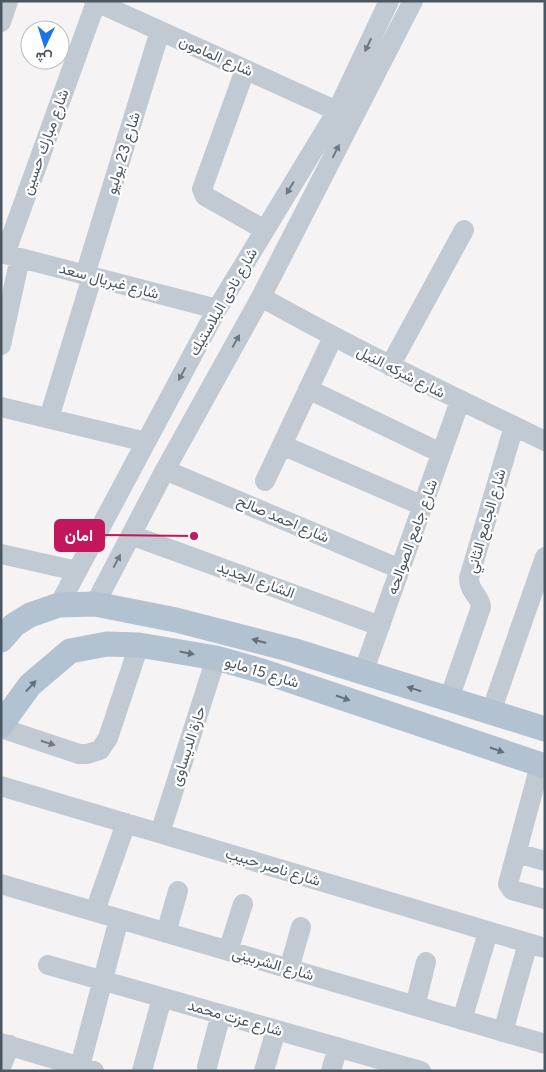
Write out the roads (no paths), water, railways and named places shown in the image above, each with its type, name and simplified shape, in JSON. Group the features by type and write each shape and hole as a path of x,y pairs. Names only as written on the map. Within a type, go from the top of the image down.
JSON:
{"main road":[{"name":"شارع 15 مايو","path":"5,629 30,615 59,605 95,604 176,620 292,650 545,729"},
{"name":"شارع 15 مايو","path":"1,726 30,685 70,651 107,644 139,645 216,658 262,670 542,766"}],"street":[{"path":"1,22 8,1"},
{"name":"شارع نادى البلاستيك","path":"59,605 217,309 337,111 389,1"},
{"name":"شارع نادى البلاستيك","path":"95,604 165,470 261,297 413,1"},
{"name":"شارع المامون","path":"95,2 337,111"},
{"name":"شارع مبارك حسين","path":"1,346 9,255 95,2"},
{"name":"شارع 23 يوليو","path":"49,418 160,31"},
{"path":"245,70 202,189 205,196 264,230"},
{"path":"390,366 464,230"},
{"name":"شارع غبريال سعد","path":"9,255 217,309"},
{"name":"شارع شركه النيل","path":"261,297 332,337 545,441"},
{"path":"265,481 332,337"},
{"path":"308,389 442,453"},
{"name":"شارع جامع الصوالحه","path":"363,673 460,401"},
{"path":"1,407 146,442"},
{"name":"شارع الجامع الثاني","path":"449,699 480,607 480,601 470,590 469,578 514,426"},
{"path":"282,445 423,506"},
{"name":"شارع احمد صالح","path":"165,470 400,569"},
{"name":"الشارع الجديد","path":"131,535 380,626"},
{"path":"1,554 77,571"},
{"path":"491,712 545,557"},
{"path":"1,726 79,754 94,753 100,750 108,738 139,645"},
{"name":"حارة الديساوى","path":"160,833 216,658"},
{"path":"542,766 508,884 512,890 545,899"},
{"name":"شارع ناصر حبيب","path":"1,786 536,945"},
{"path":"95,911 126,823"},
{"path":"517,853 545,861"},
{"name":"شارع الشربينى","path":"1,884 545,1044"},
{"path":"166,933 178,891"},
{"path":"228,951 243,904"},
{"path":"1,1067 6,1044 77,1068 119,919"},
{"path":"289,969 301,927"},
{"path":"462,1020 488,932"},
{"path":"503,1032 536,945"},
{"path":"415,1006 426,962"},
{"name":"شارع عزت محمد","path":"48,965 411,1069"},
{"path":"142,1071 162,998"},
{"path":"207,1067 221,1014"},
{"path":"264,1071 276,1030"},
{"path":"331,1071 338,1047"}],"place":[{"name":"امان","path":"194,536"}]}
